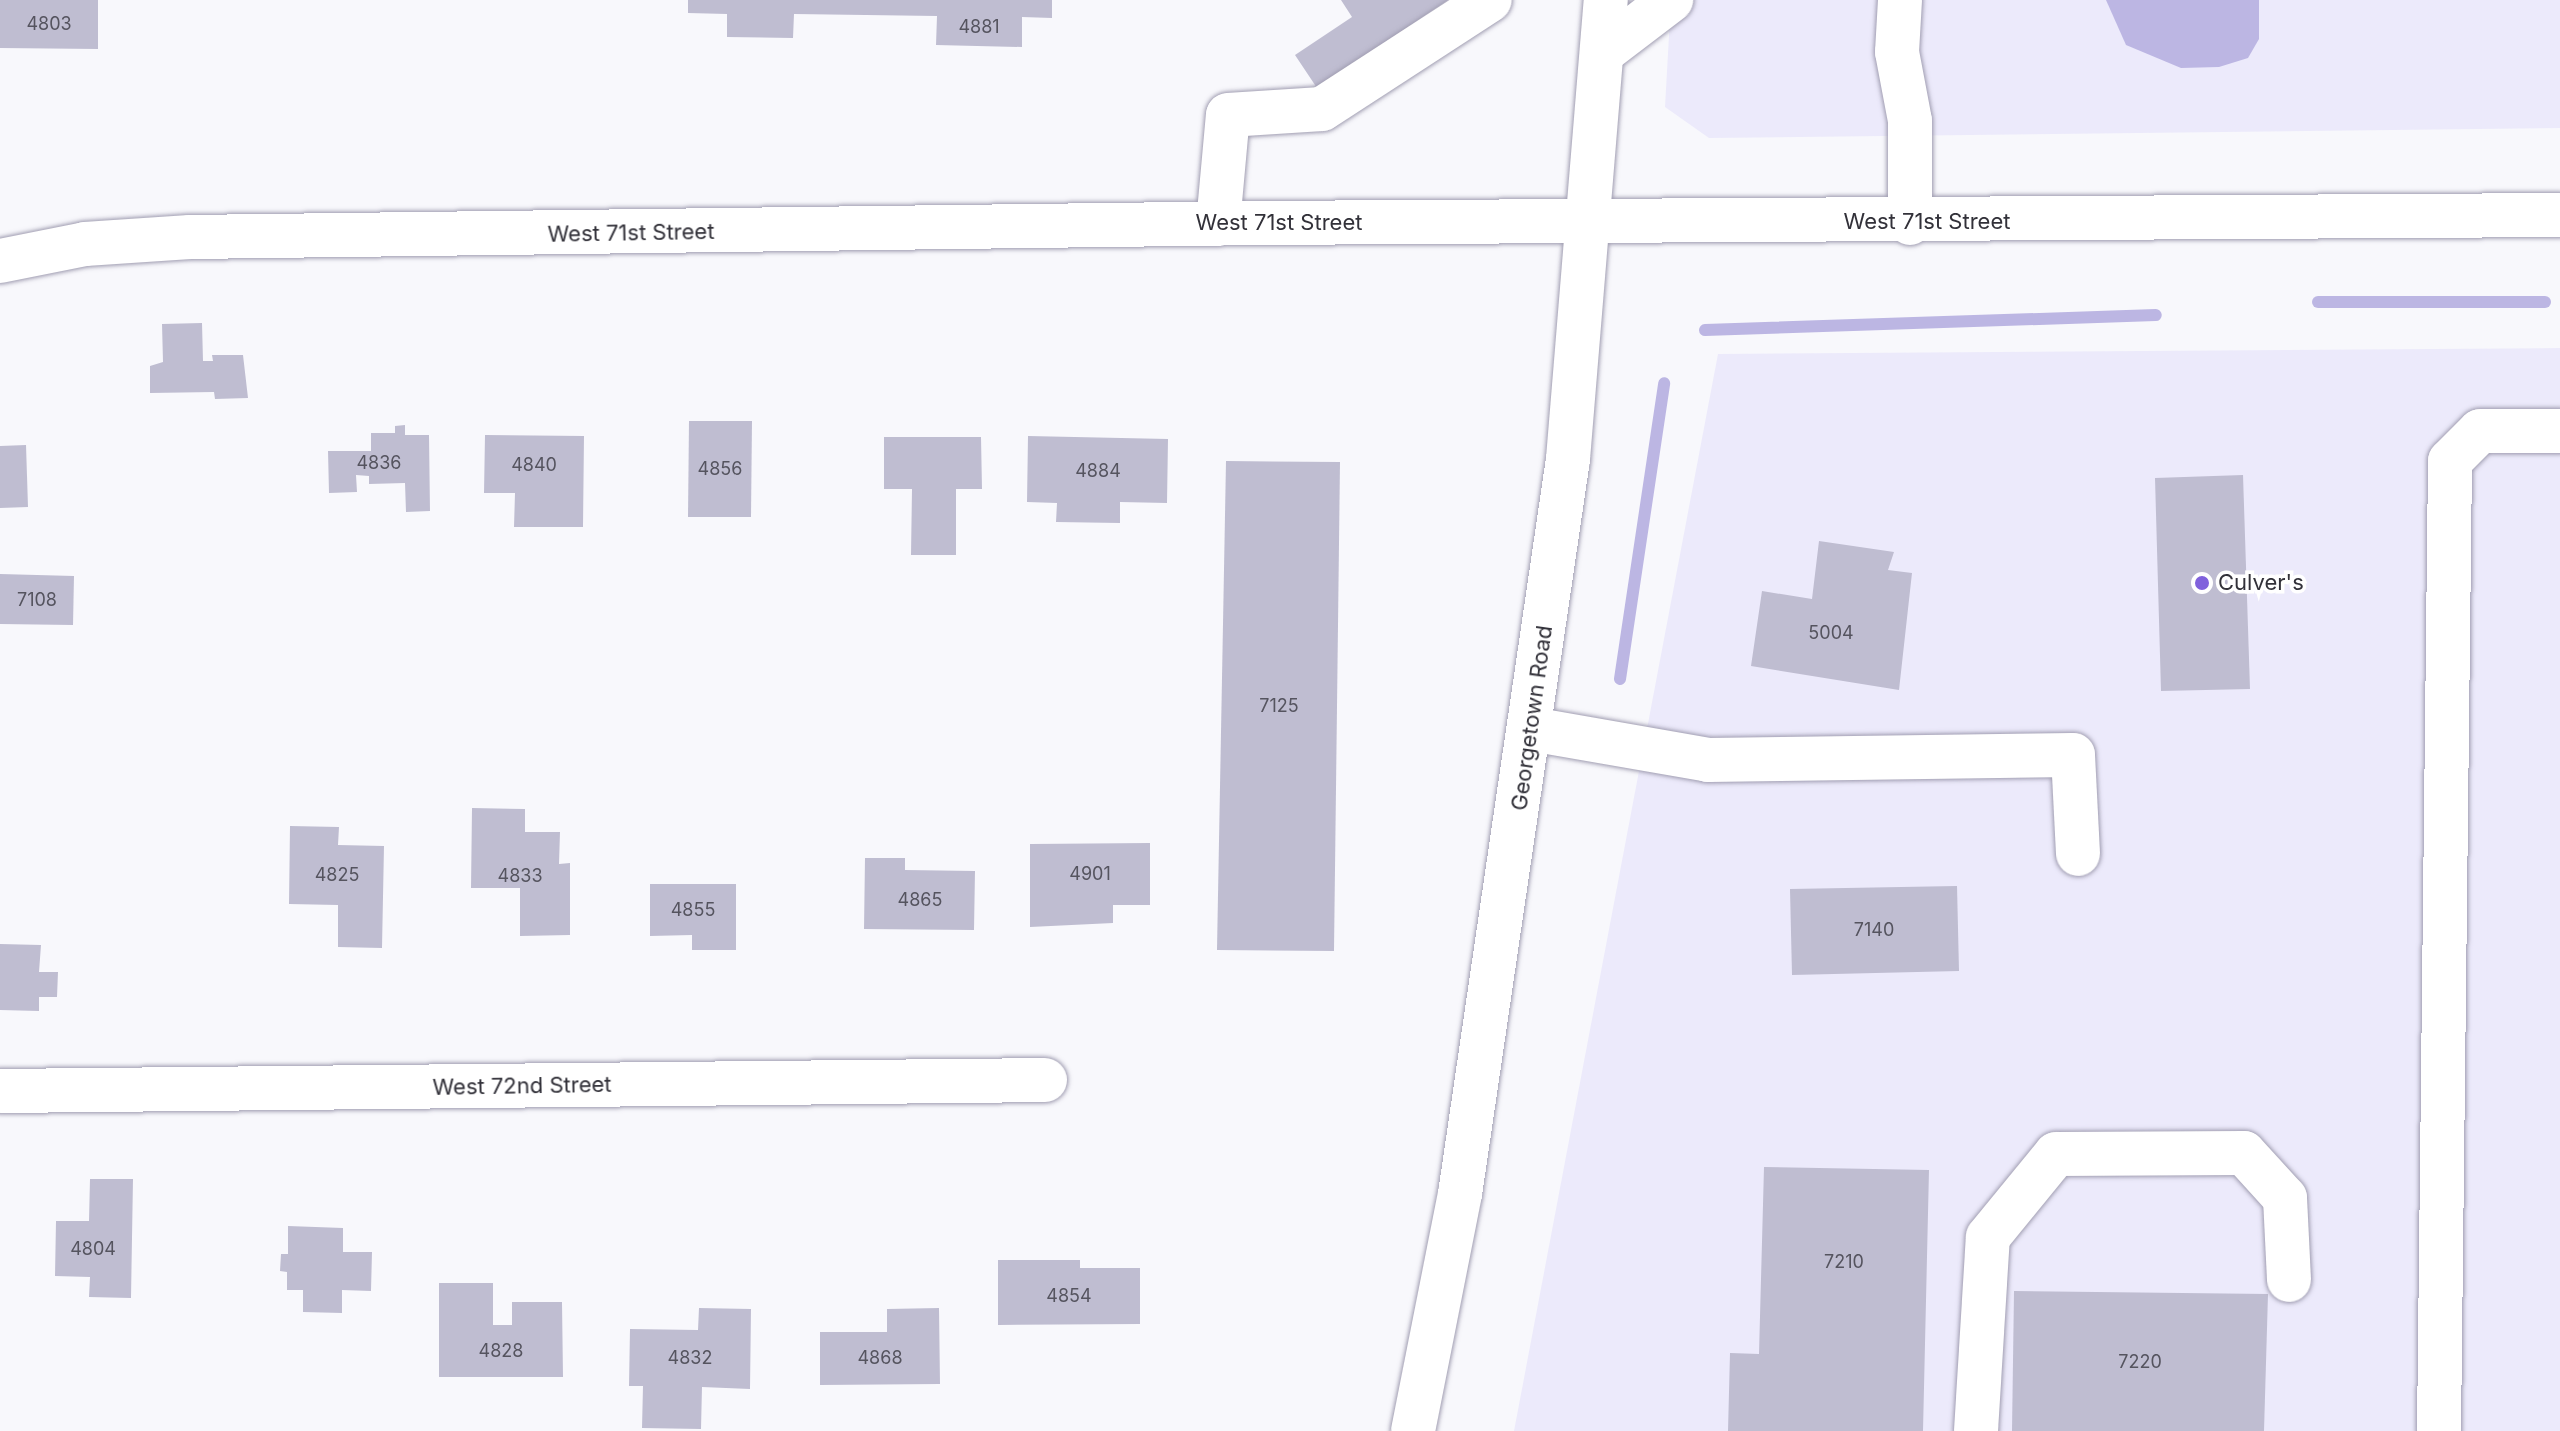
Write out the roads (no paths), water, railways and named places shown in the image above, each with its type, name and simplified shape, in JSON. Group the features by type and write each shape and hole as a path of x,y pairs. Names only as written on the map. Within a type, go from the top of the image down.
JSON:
{"main road":[{"path":"1218,224 1228,115 1322,109 1490,0"},
{"name":"Georgetown Road","path":"1413,1431 1460,1194 1531,729 1575,400 1606,0"},
{"path":"1603,52 1671,0"},
{"path":"1900,0 1897,52 1910,121 1910,223"},
{"name":"West 71st Street","path":"0,261 85,244 190,237 1218,224 2552,220"},
{"path":"2439,1431 2450,461 2480,431 2560,431"},
{"path":"1531,729 1708,760 2073,755 2078,854"},
{"name":"West 72nd Street","path":"0,1091 1045,1080"},
{"path":"1976,1431 1988,1237 2056,1154 2244,1153 2285,1198 2289,1280"}],"waterway":[{"path":"2318,302 2545,302"},
{"path":"1705,330 2156,315"},
{"path":"1620,679 1664,383"}],"place":[{"name":"Culver's","path":"2202,583"}]}
